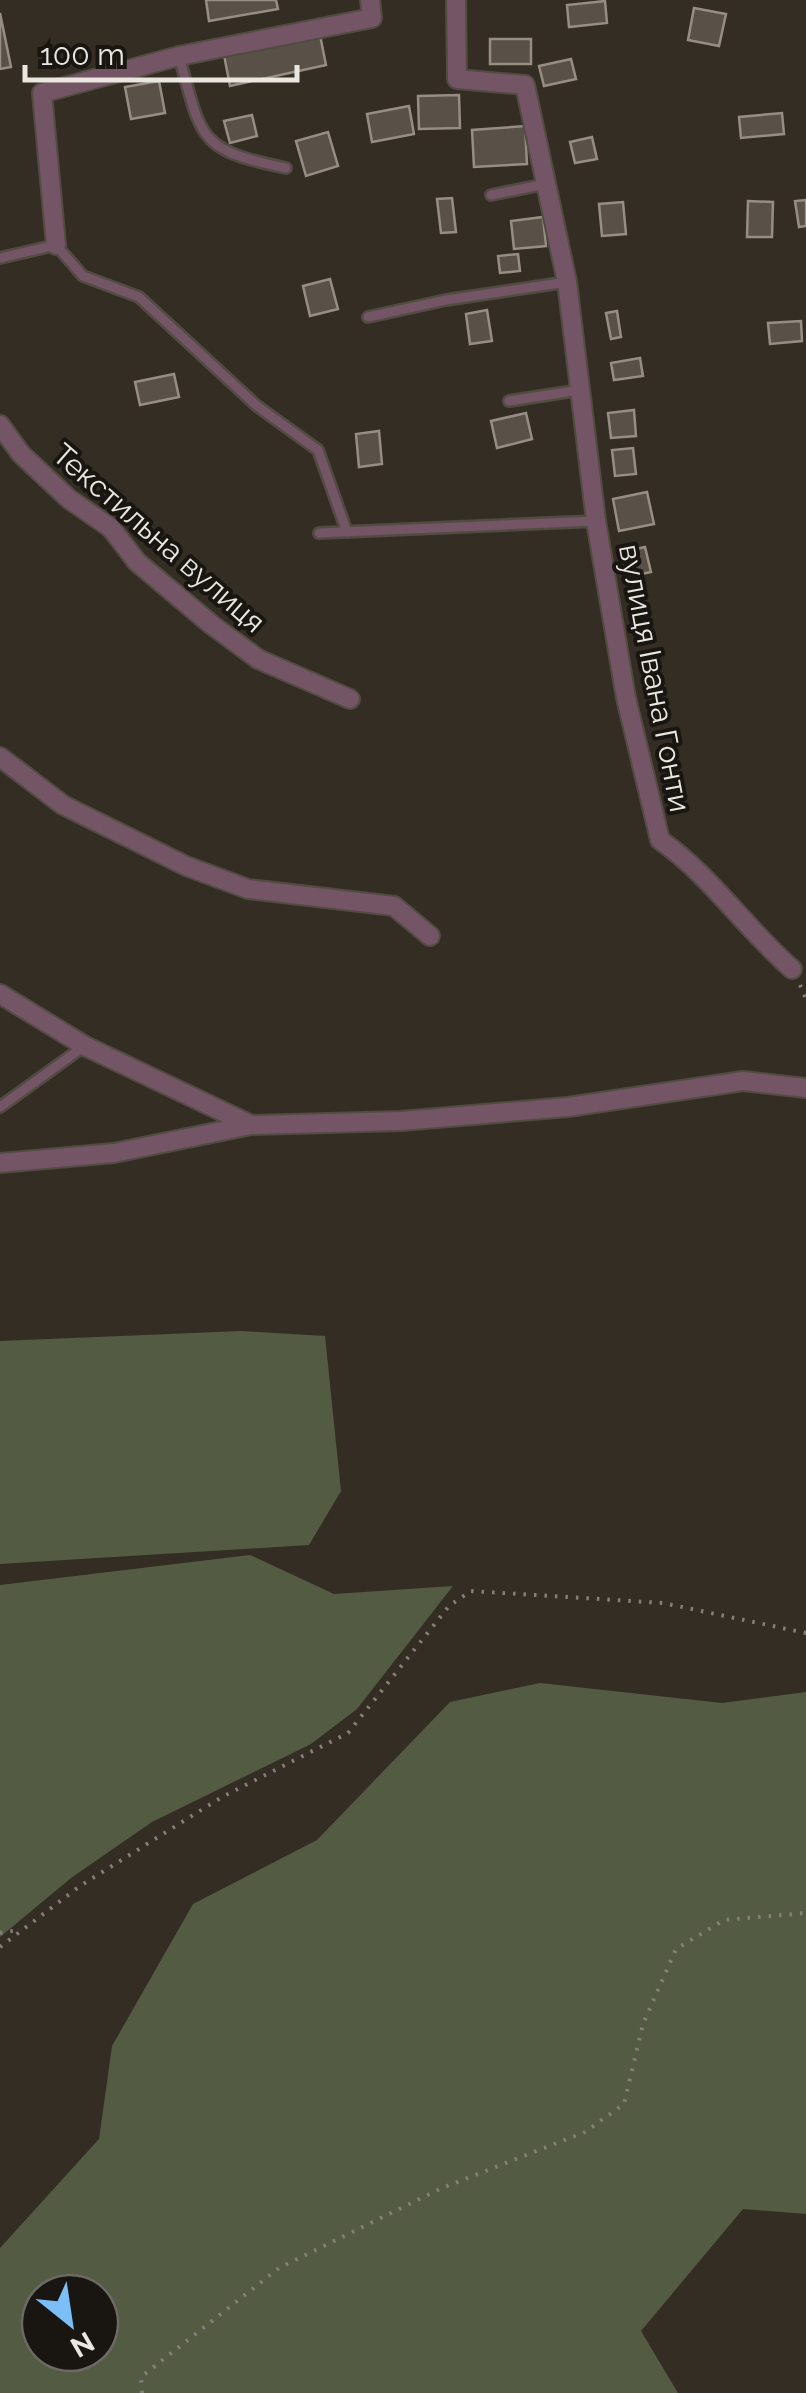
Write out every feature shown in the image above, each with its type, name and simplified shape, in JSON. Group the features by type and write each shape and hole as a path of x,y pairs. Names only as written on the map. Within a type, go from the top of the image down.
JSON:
{"street":[{"path":"56,245 42,93 179,56 372,18 370,0"},
{"name":"вулиця Івана Гонти","path":"456,0 457,79 525,85 549,183 567,282 596,521 626,698 660,840 688,860 759,940 792,968"},
{"name":"Текстильна вулиця","path":"0,425 20,454 70,499 111,528 137,562 212,626 258,659 350,699"},
{"path":"0,757 63,805 186,866 248,889 394,906 430,936"},
{"path":"0,994 85,1046 251,1124"},
{"path":"0,1163 114,1153 251,1124 401,1121 568,1107 743,1081 806,1088"}],"lane":[{"path":"179,56 205,134 229,156 286,168"},
{"path":"490,195 549,183"},
{"path":"0,258 56,245 83,276 139,297 257,406 318,450 348,532"},
{"path":"368,317 446,300 567,282"},
{"path":"509,400 580,390"},
{"name":"вулиця Івана Гонти","path":"318,533 596,521"},
{"path":"0,1106 85,1046"}],"path":[{"path":"0,1947 80,1886 222,1797 348,1734 448,1606 471,1591 663,1603 806,1633"},
{"path":"142,2393 142,2377 279,2268 442,2188 585,2132 624,2104 643,2024 676,1949 724,1920 806,1914"},
{"path":"0,1933 23,1929"}],"green space":[{"path":"241,1331 325,1336 341,1491 309,1545 0,1564 0,1341"},
{"path":"250,1555 334,1594 453,1586 357,1709 311,1744 152,1822 71,1878 0,1937 0,1585"},
{"path":"540,1683 722,1703 806,1692 806,2214 743,2209 641,2331 678,2393 0,2393 0,2248 99,2139 112,2046 193,1904 317,1840 450,1702"}],"building":[{"path":"206,0 276,0 278,9 209,21"},
{"path":"605,1 607,23 569,27 567,5"},
{"path":"694,8 726,14 719,46 688,40"},
{"path":"0,13 11,67 0,69"},
{"path":"320,35 326,65 230,86 224,55"},
{"path":"490,39 531,39 531,64 490,64"},
{"path":"571,59 576,79 544,86 539,66"},
{"path":"159,81 165,113 131,119 125,87"},
{"path":"459,95 460,128 419,129 418,96"},
{"path":"409,106 414,134 372,142 367,114"},
{"path":"782,113 784,134 741,138 739,117"},
{"path":"252,115 257,136 230,143 224,121"},
{"path":"525,126 527,164 474,167 472,130"},
{"path":"328,132 338,166 306,176 296,141"},
{"path":"592,137 597,159 575,163 570,142"},
{"path":"452,198 456,232 441,233 437,199"},
{"path":"806,200 806,226 799,227 795,201"},
{"path":"748,201 773,202 772,237 747,237"},
{"path":"623,202 626,234 602,236 599,204"},
{"path":"543,217 546,246 514,249 511,221"},
{"path":"518,254 520,271 500,273 498,256"},
{"path":"330,279 338,309 310,316 303,286"},
{"path":"487,310 492,341 470,344 466,314"},
{"path":"617,311 621,337 611,339 606,313"},
{"path":"801,321 802,341 770,344 768,323"},
{"path":"640,358 643,376 614,380 611,363"},
{"path":"174,374 179,397 140,405 135,382"},
{"path":"634,410 636,436 611,438 608,413"},
{"path":"526,413 532,439 497,448 491,421"},
{"path":"379,431 382,464 359,467 356,434"},
{"path":"633,448 636,474 615,476 612,450"},
{"path":"647,492 654,524 619,531 613,499"},
{"path":"645,547 651,572 627,577 622,552"}]}
